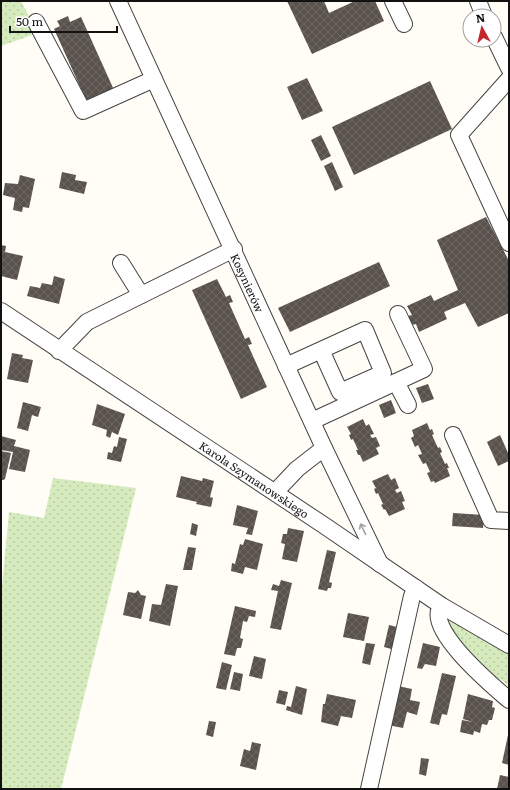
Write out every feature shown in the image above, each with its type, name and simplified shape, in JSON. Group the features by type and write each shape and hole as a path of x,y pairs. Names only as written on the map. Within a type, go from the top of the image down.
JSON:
{"street":[{"name":"Kosynierów","path":"118,1 234,249 324,448 380,564"},
{"path":"392,1 404,24"},
{"path":"36,22 83,111 154,79"},
{"path":"499,48 509,68"},
{"path":"509,79 459,135 509,243"},
{"path":"60,351 87,322 234,249"},
{"path":"121,263 141,295"},
{"name":"Karola Szymanowskiego","path":"1,311 276,493 442,606 509,645"},
{"path":"312,421 424,369 398,314"},
{"path":"286,366 321,350"},
{"path":"396,382 408,405"},
{"path":"453,436 491,520 509,521"},
{"path":"276,493 296,469 324,448"},
{"path":"369,789 412,596 416,588"},
{"path":"442,606 438,611 438,618 445,634 472,667 509,700"}],"green space":[{"path":"1,1 21,1 38,33 1,46"},
{"path":"53,478 136,488 61,789 1,789 1,598 9,512 44,518"},
{"path":"448,617 509,652 509,686 500,679 494,680 479,669 445,622"}],"building":[{"path":"287,1 324,1 329,13 355,1 375,1 384,21 312,54"},
{"path":"68,16 70,22 81,17 114,90 87,102 54,29 60,26 57,21"},
{"path":"307,78 323,111 302,120 287,87"},
{"path":"430,81 452,129 354,175 332,127"},
{"path":"321,135 331,156 321,161 311,140"},
{"path":"332,162 343,187 335,191 324,166"},
{"path":"62,172 76,175 75,180 87,182 84,194 59,188"},
{"path":"20,175 35,179 29,208 23,207 22,212 13,210 15,198 3,195 5,183 18,184"},
{"path":"486,217 509,261 509,313 478,327 465,303 444,312 447,319 419,332 416,324 412,325 408,316 412,315 407,306 431,295 434,301 458,290 437,240"},
{"path":"1,245 6,246 5,252 23,256 17,280 1,276"},
{"path":"379,262 390,286 290,332 278,308"},
{"path":"54,276 65,279 59,304 27,296 30,286 40,288 42,283 52,285"},
{"path":"217,279 226,297 230,295 233,302 229,303 245,339 249,337 252,344 248,345 267,387 241,399 192,290"},
{"path":"12,353 23,355 22,358 33,360 28,383 7,379"},
{"path":"428,384 434,399 422,403 416,388"},
{"path":"391,400 396,413 384,418 379,405"},
{"path":"23,402 41,407 38,417 32,415 28,431 17,428"},
{"path":"97,404 125,414 118,435 112,432 110,438 106,436 107,430 92,425"},
{"path":"363,419 366,426 369,424 374,434 370,435 372,438 376,437 380,446 376,448 379,454 363,462 360,455 358,455 356,450 358,450 353,439 351,440 349,435 351,434 347,427"},
{"path":"427,423 430,430 432,429 434,434 432,435 438,448 440,447 442,452 440,453 445,464 447,463 449,468 447,468 450,476 435,483 434,481 431,482 427,473 430,472 426,463 423,464 418,455 422,454 419,447 418,445 415,447 411,438 414,436 412,430"},
{"path":"500,435 509,455 509,461 498,466 487,442"},
{"path":"1,436 16,440 14,446 30,450 25,472 9,469 13,452 1,450"},
{"path":"119,437 127,439 121,462 107,459 108,452 112,453 114,446 117,447"},
{"path":"1,451 11,453 5,479 3,480 1,480"},
{"path":"388,474 391,480 395,478 399,488 395,490 397,493 401,491 405,501 402,502 405,509 389,516 381,505 383,504 378,493 376,494 374,489 376,488 372,481"},
{"path":"181,476 202,481 203,478 214,481 210,497 213,498 211,507 196,504 197,502 176,497"},
{"path":"237,505 258,511 252,535 246,534 248,528 233,525"},
{"path":"453,513 484,515 483,528 452,526"},
{"path":"192,523 198,525 196,536 190,534"},
{"path":"288,528 304,531 297,562 282,559 285,544 281,543 283,534 287,534"},
{"path":"245,539 263,544 257,570 245,567 243,574 231,571 232,563 235,564 240,544 243,545"},
{"path":"188,547 196,548 192,570 183,570"},
{"path":"327,550 336,552 329,582 332,583 331,588 328,588 327,591 318,589"},
{"path":"281,580 292,583 281,630 270,628 278,591 271,590 273,584 279,586"},
{"path":"166,584 178,586 170,626 149,621 152,604 161,605"},
{"path":"138,590 141,595 146,596 141,619 123,615 128,592 135,593"},
{"path":"235,606 256,611 255,617 249,616 247,622 243,621 240,638 243,639 241,648 237,648 235,656 224,654"},
{"path":"348,613 369,617 364,641 343,637"},
{"path":"389,625 401,628 395,650 384,647"},
{"path":"366,643 375,644 370,665 362,663"},
{"path":"423,643 440,647 436,666 425,664 422,669 417,668"},
{"path":"254,656 266,659 262,679 249,676"},
{"path":"222,662 232,665 226,690 216,688"},
{"path":"234,672 243,674 240,691 230,689"},
{"path":"442,673 456,676 447,715 442,714 439,725 430,723"},
{"path":"296,686 307,689 302,715 286,710 287,706 291,707"},
{"path":"398,686 412,689 410,700 420,702 417,715 407,712 403,728 388,725"},
{"path":"279,690 288,692 285,705 276,703"},
{"path":"327,694 356,700 352,718 341,716 338,726 321,722 323,704 325,704"},
{"path":"468,694 493,701 492,707 495,708 492,720 489,720 487,725 482,724 480,733 474,731 473,735 460,732 462,720 473,722 463,719"},
{"path":"209,721 216,722 213,737 206,735"},
{"path":"509,735 509,765 502,763"},
{"path":"252,742 261,744 256,770 240,766 244,749 250,751"},
{"path":"421,758 429,759 426,776 419,774"},
{"path":"500,775 509,777 509,789 497,789"}]}
